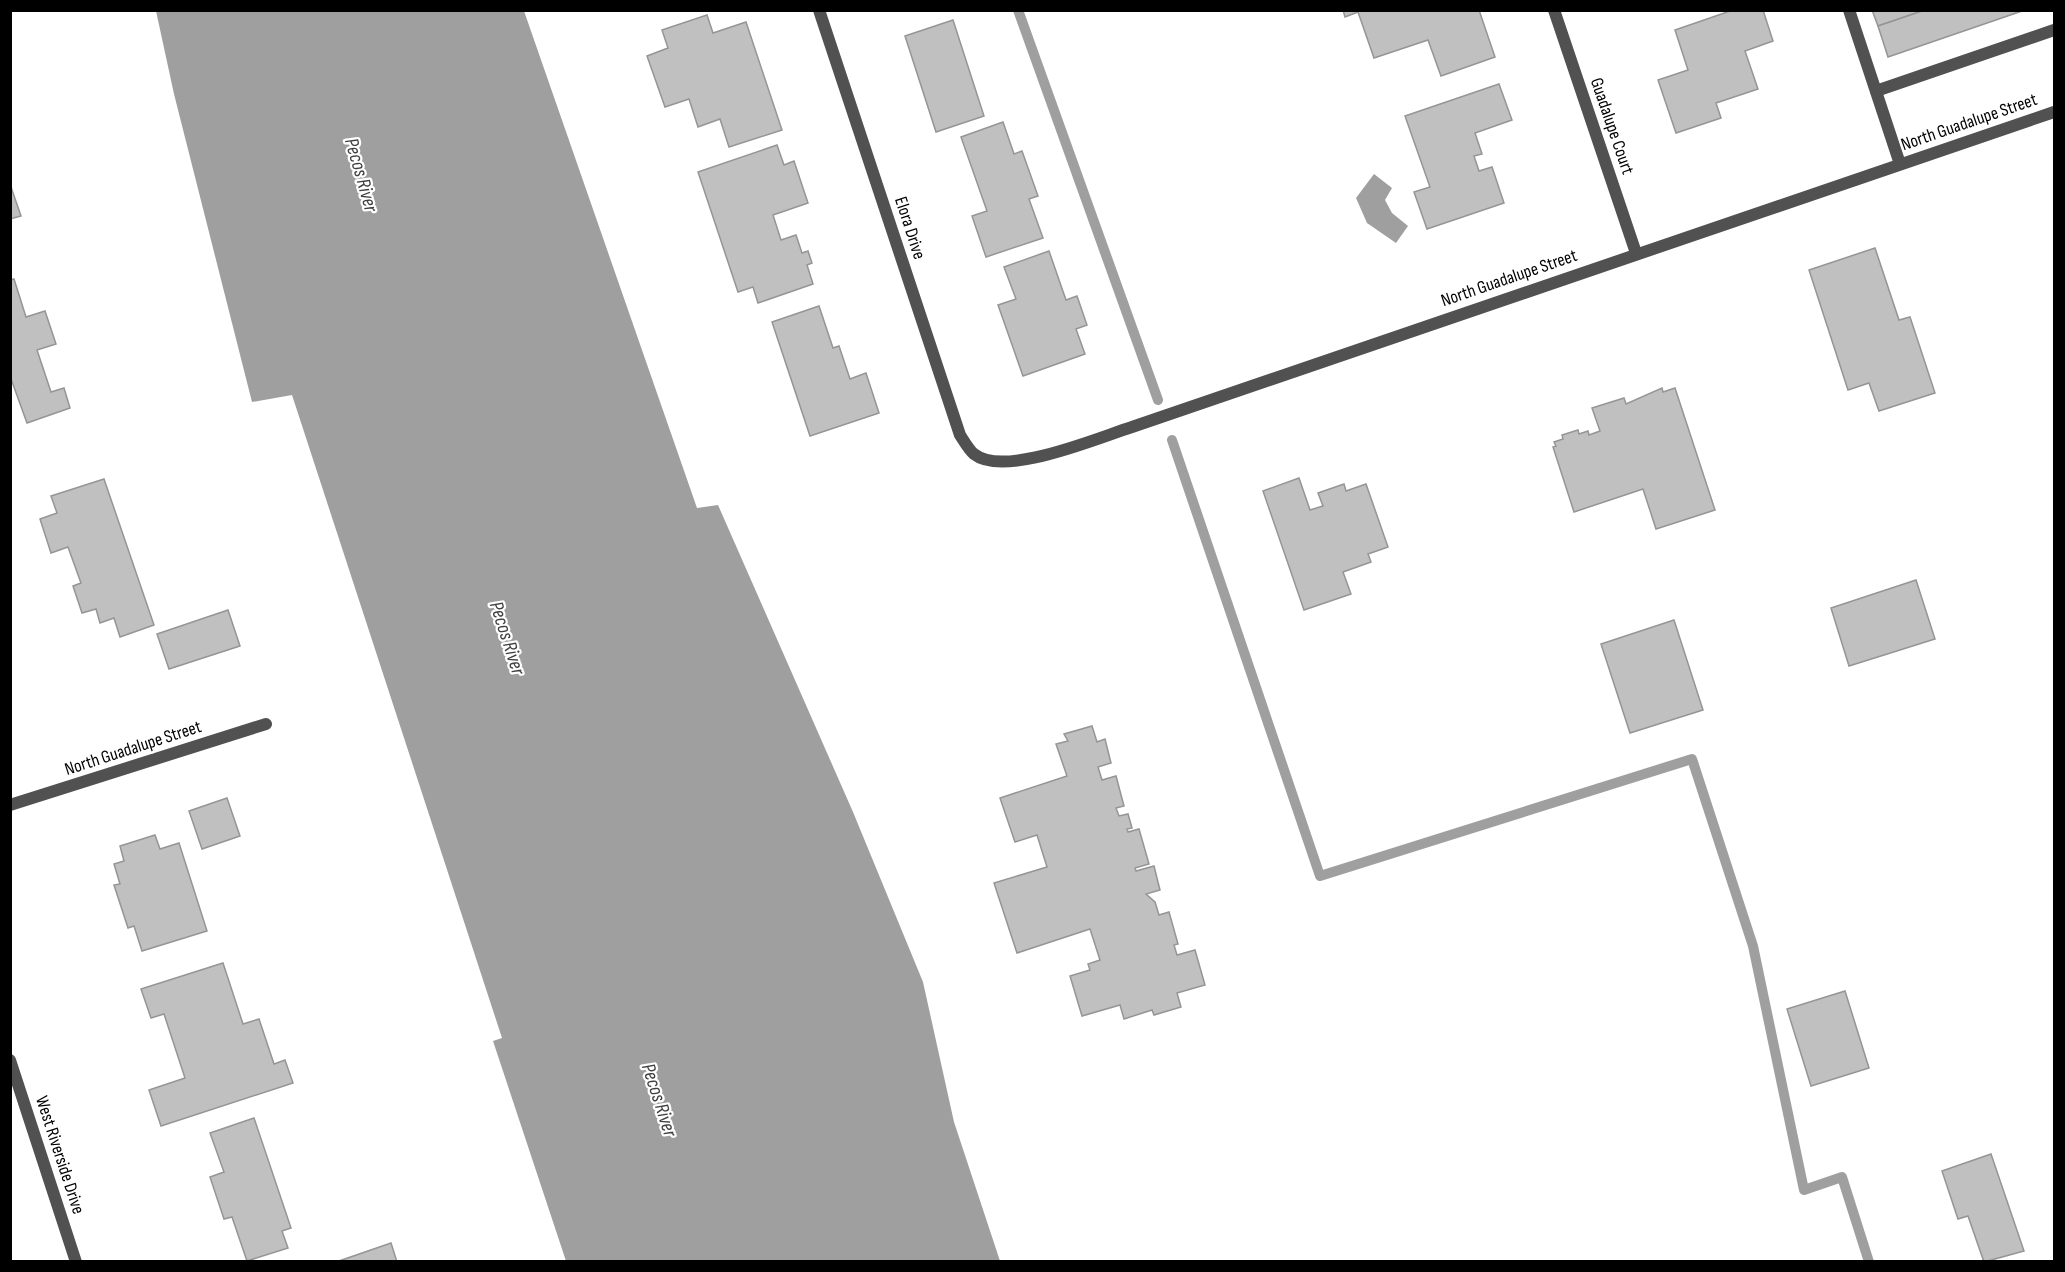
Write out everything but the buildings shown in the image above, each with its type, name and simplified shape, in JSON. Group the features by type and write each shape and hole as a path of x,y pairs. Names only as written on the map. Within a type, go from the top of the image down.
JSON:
{"street":[{"name":"Elora Drive","path":"819,10 960,435 974,454"},
{"name":"Guadalupe Court","path":"1554,10 1636,253"},
{"path":"1849,10 1900,164"},
{"path":"1876,91 2055,30"},
{"name":"North Guadalupe Street","path":"974,454 998,463 1021,462 1143,423 2055,112"},
{"name":"North Guadalupe Street","path":"10,805 266,724"},
{"name":"West Riverside Drive","path":"10,1060 76,1262"}],"water":[{"name":"Pecos River","path":"156,11 524,11 697,508 718,505 853,812 923,982 954,1122 1000,1261 566,1261 493,1041 502,1038 292,395 252,402 174,94"},
{"path":"1374,174 1392,188 1385,200 1392,213 1408,226 1396,243 1367,223 1356,198"}],"waterway":[{"path":"1018,10 1158,400"},
{"path":"1172,440 1320,876 1692,759 1753,946 1804,1190 1842,1177 1869,1262"}]}
